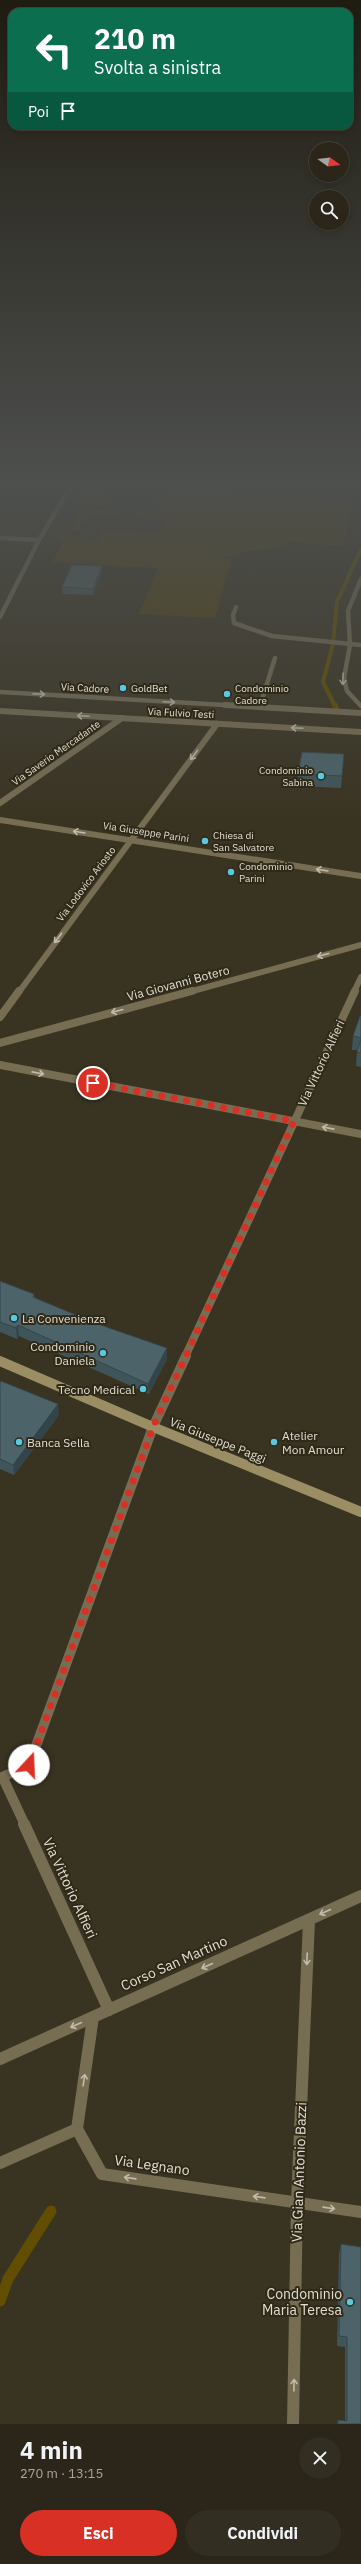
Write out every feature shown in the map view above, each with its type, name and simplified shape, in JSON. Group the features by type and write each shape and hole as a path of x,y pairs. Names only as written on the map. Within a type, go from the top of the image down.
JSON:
{"main road":[{"name":"Via Giuseppe Paggi","path":"0,1362 153,1427 361,1512"}],"street":[{"path":"0,617 11,595"},
{"path":"355,595 348,610 350,645 344,669 343,686 350,697 361,706"},
{"path":"236,607 232,620 238,625 272,636 338,644 361,645"},
{"path":"260,707 275,658"},
{"name":"Via Cadore","path":"0,692 361,713"},
{"name":"Via Fulvio Testi","path":"0,711 361,732"},
{"name":"Via Saverio Mercadante","path":"0,803 122,718"},
{"name":"Via Lodovico Ariosto","path":"0,1017 217,724"},
{"name":"Via Giuseppe Parini","path":"0,820 361,876"},
{"name":"Via Giovanni Botero","path":"0,1043 361,945"},
{"name":"Via Vittorio Alfieri","path":"109,2010 1,1778 29,1765 153,1427 361,977"},
{"path":"0,1065 361,1134"},
{"name":"Corso San Martino","path":"0,2059 361,1896"},
{"name":"Via Gian Antonio Bazzi","path":"293,2424 298,2203 309,1920"},
{"path":"0,2163 76,2129 94,2017"},
{"name":"Via Legnano","path":"76,2129 102,2174 361,2212"}],"shaded area":[{"path":"147,595 222,595 215,618 139,614"}],"building":[{"path":"302,752 344,754 342,776 298,774"},
{"path":"361,1016 361,1038 353,1036"},
{"path":"361,1039 361,1053 357,1052"},
{"path":"0,1281 34,1294 33,1297 95,1323 167,1348 148,1384 18,1325 16,1328 0,1322"},
{"name":"Banca Sella","path":"1,1381 58,1404 13,1465 0,1459"},
{"name":"Condominio Maria Teresa","path":"341,2244 361,2247 361,2424 338,2424 338,2420 347,2421 347,2337 339,2336"}],"waterway":[{"path":"335,706 323,682 333,644 337,602 340,595"},
{"path":"0,2301 8,2279 51,2211"}],"place":[{"name":"GoldBet","path":"123,688"},
{"name":"Condominio Cadore","path":"227,694"},
{"name":"Condominio Sabina","path":"321,776"},
{"name":"Chiesa di San Salvatore","path":"205,841"},
{"name":"Condominio Parini","path":"231,872"},
{"name":"La Convenienza","path":"14,1318"},
{"name":"Condominio Daniela","path":"103,1353"},
{"name":"Tecno Medical","path":"143,1389"},
{"name":"Banca Sella","path":"19,1442"},
{"name":"Atelier Mon Amour","path":"274,1442"},
{"name":"Condominio Maria Teresa","path":"350,2302"}],"route":[{"path":"29,1765 153,1427 294,1121 93,1083"}]}
